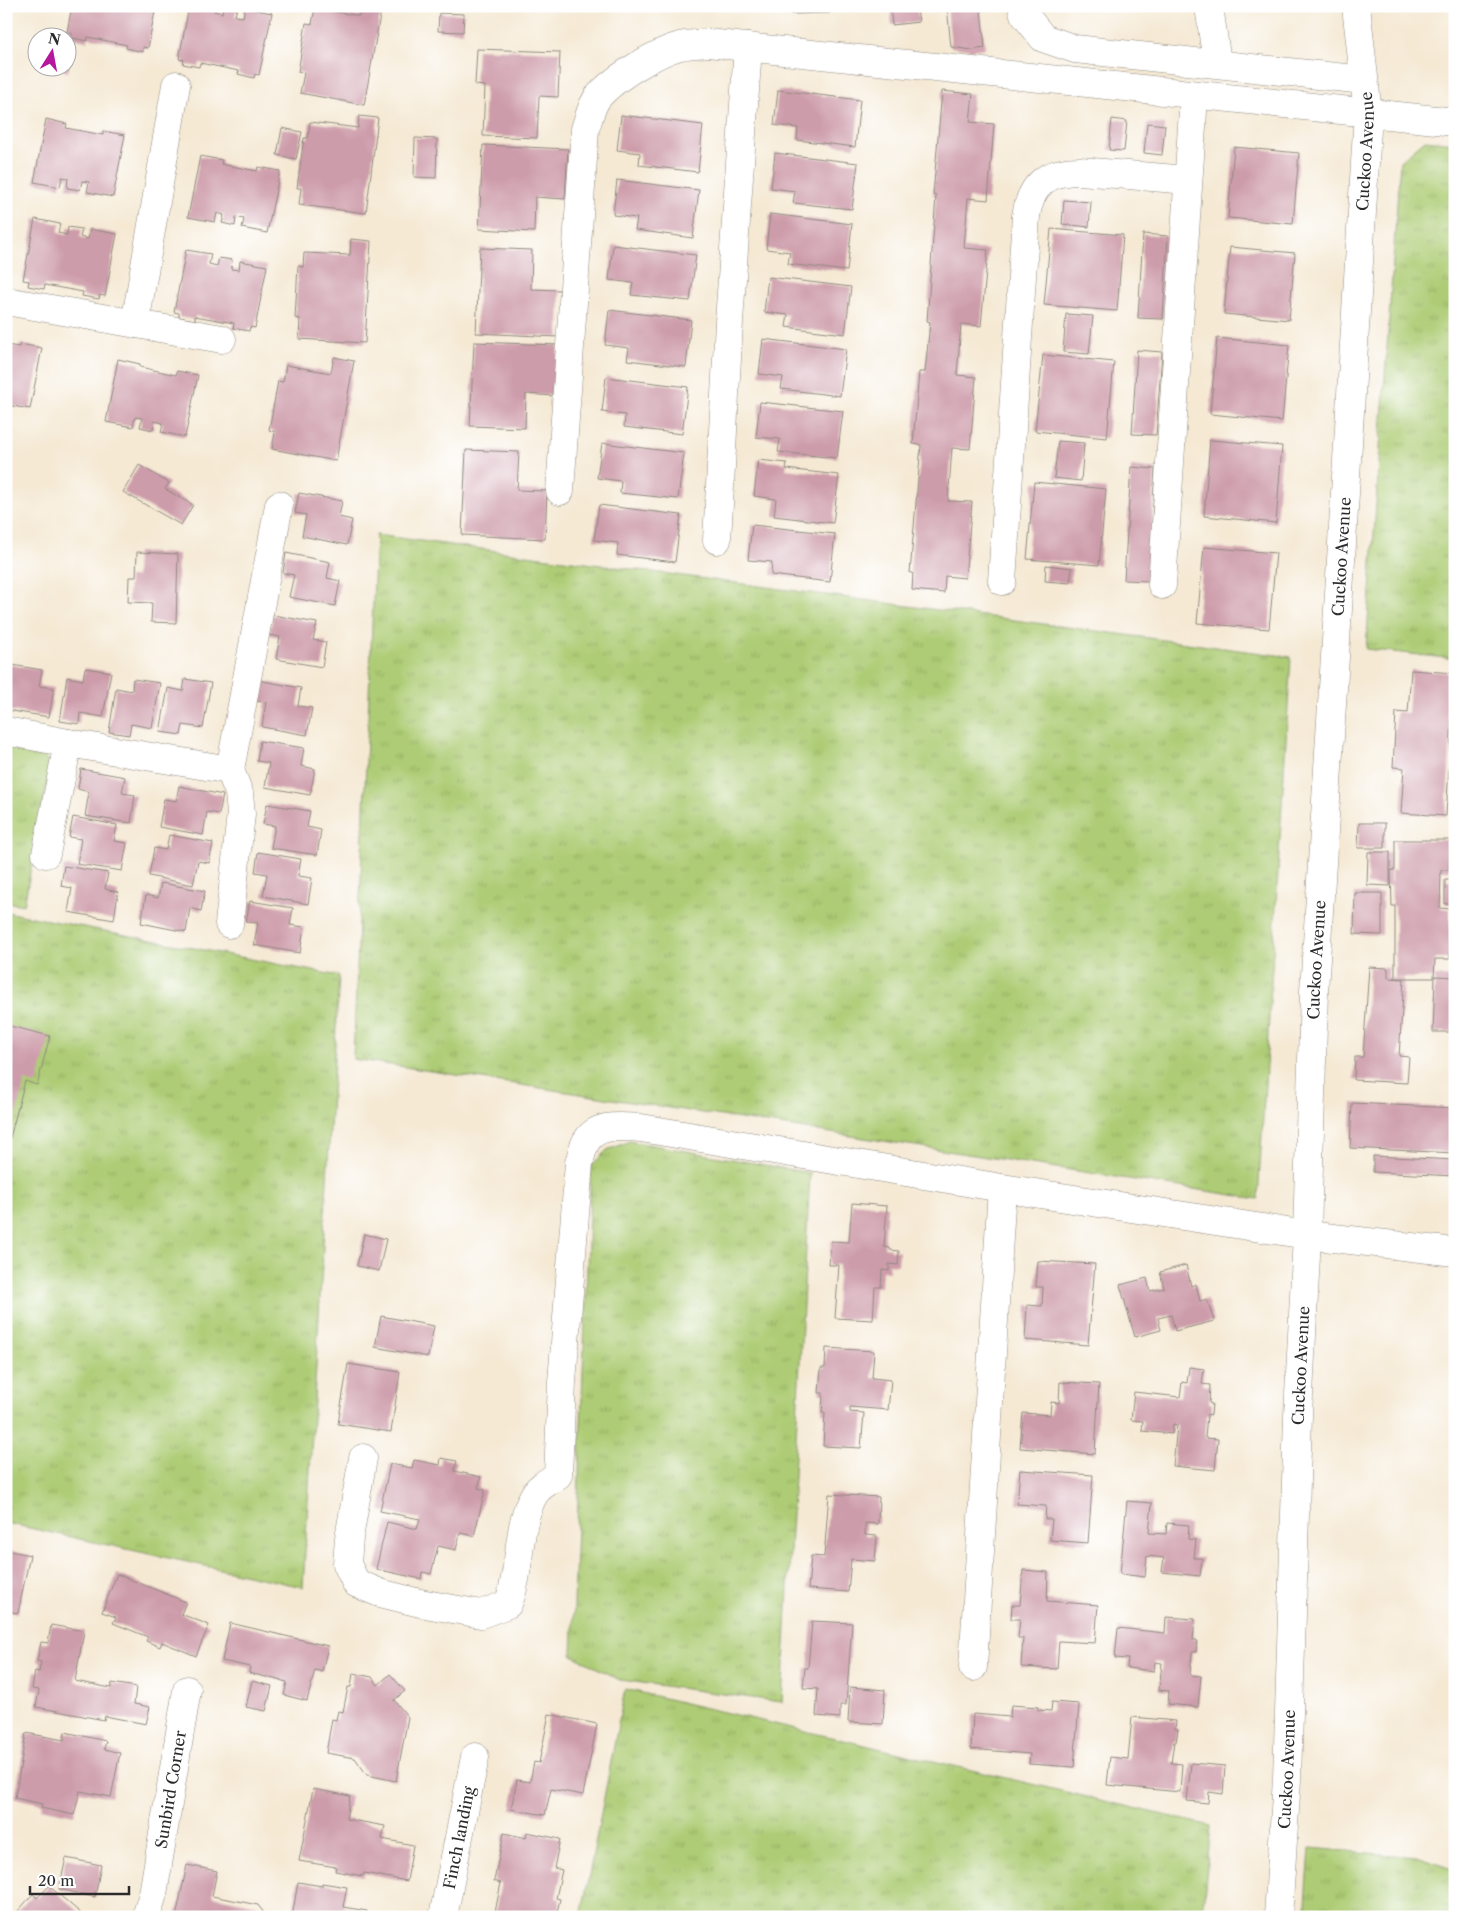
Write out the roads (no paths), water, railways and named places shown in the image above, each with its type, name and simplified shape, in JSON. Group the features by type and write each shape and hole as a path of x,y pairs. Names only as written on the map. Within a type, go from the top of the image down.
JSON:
{"street":[{"path":"1022,6 1024,14 1043,38 1075,49 1364,80"},
{"path":"1209,6 1217,63"},
{"name":"Cuckoo Avenue","path":"1278,1917 1287,1779 1314,991 1340,593 1368,113 1356,6"},
{"path":"560,491 584,148 590,111 598,98 614,81 633,69 680,46 708,43 1455,122"},
{"path":"717,540 728,332 748,47"},
{"path":"135,324 176,85"},
{"path":"1162,585 1194,95"},
{"path":"1002,581 1028,201 1035,189 1047,177 1064,171 1188,180"},
{"path":"6,301 222,339"},
{"path":"229,924 241,814 239,793 230,770 279,505"},
{"path":"6,731 68,744 230,770"},
{"path":"46,854 68,744"},
{"path":"363,1458 350,1538 348,1564 356,1583 380,1594 481,1614 508,1604 514,1590 526,1513 535,1493 558,1475 562,1382 579,1163 585,1143 599,1129 618,1126 641,1128 1002,1188 1307,1235 1455,1252"},
{"path":"973,1667 1002,1188"},
{"name":"Sunbird Corner","path":"146,1917 153,1894 187,1690"},
{"name":"Finch landing","path":"443,1917 475,1757"}]}
